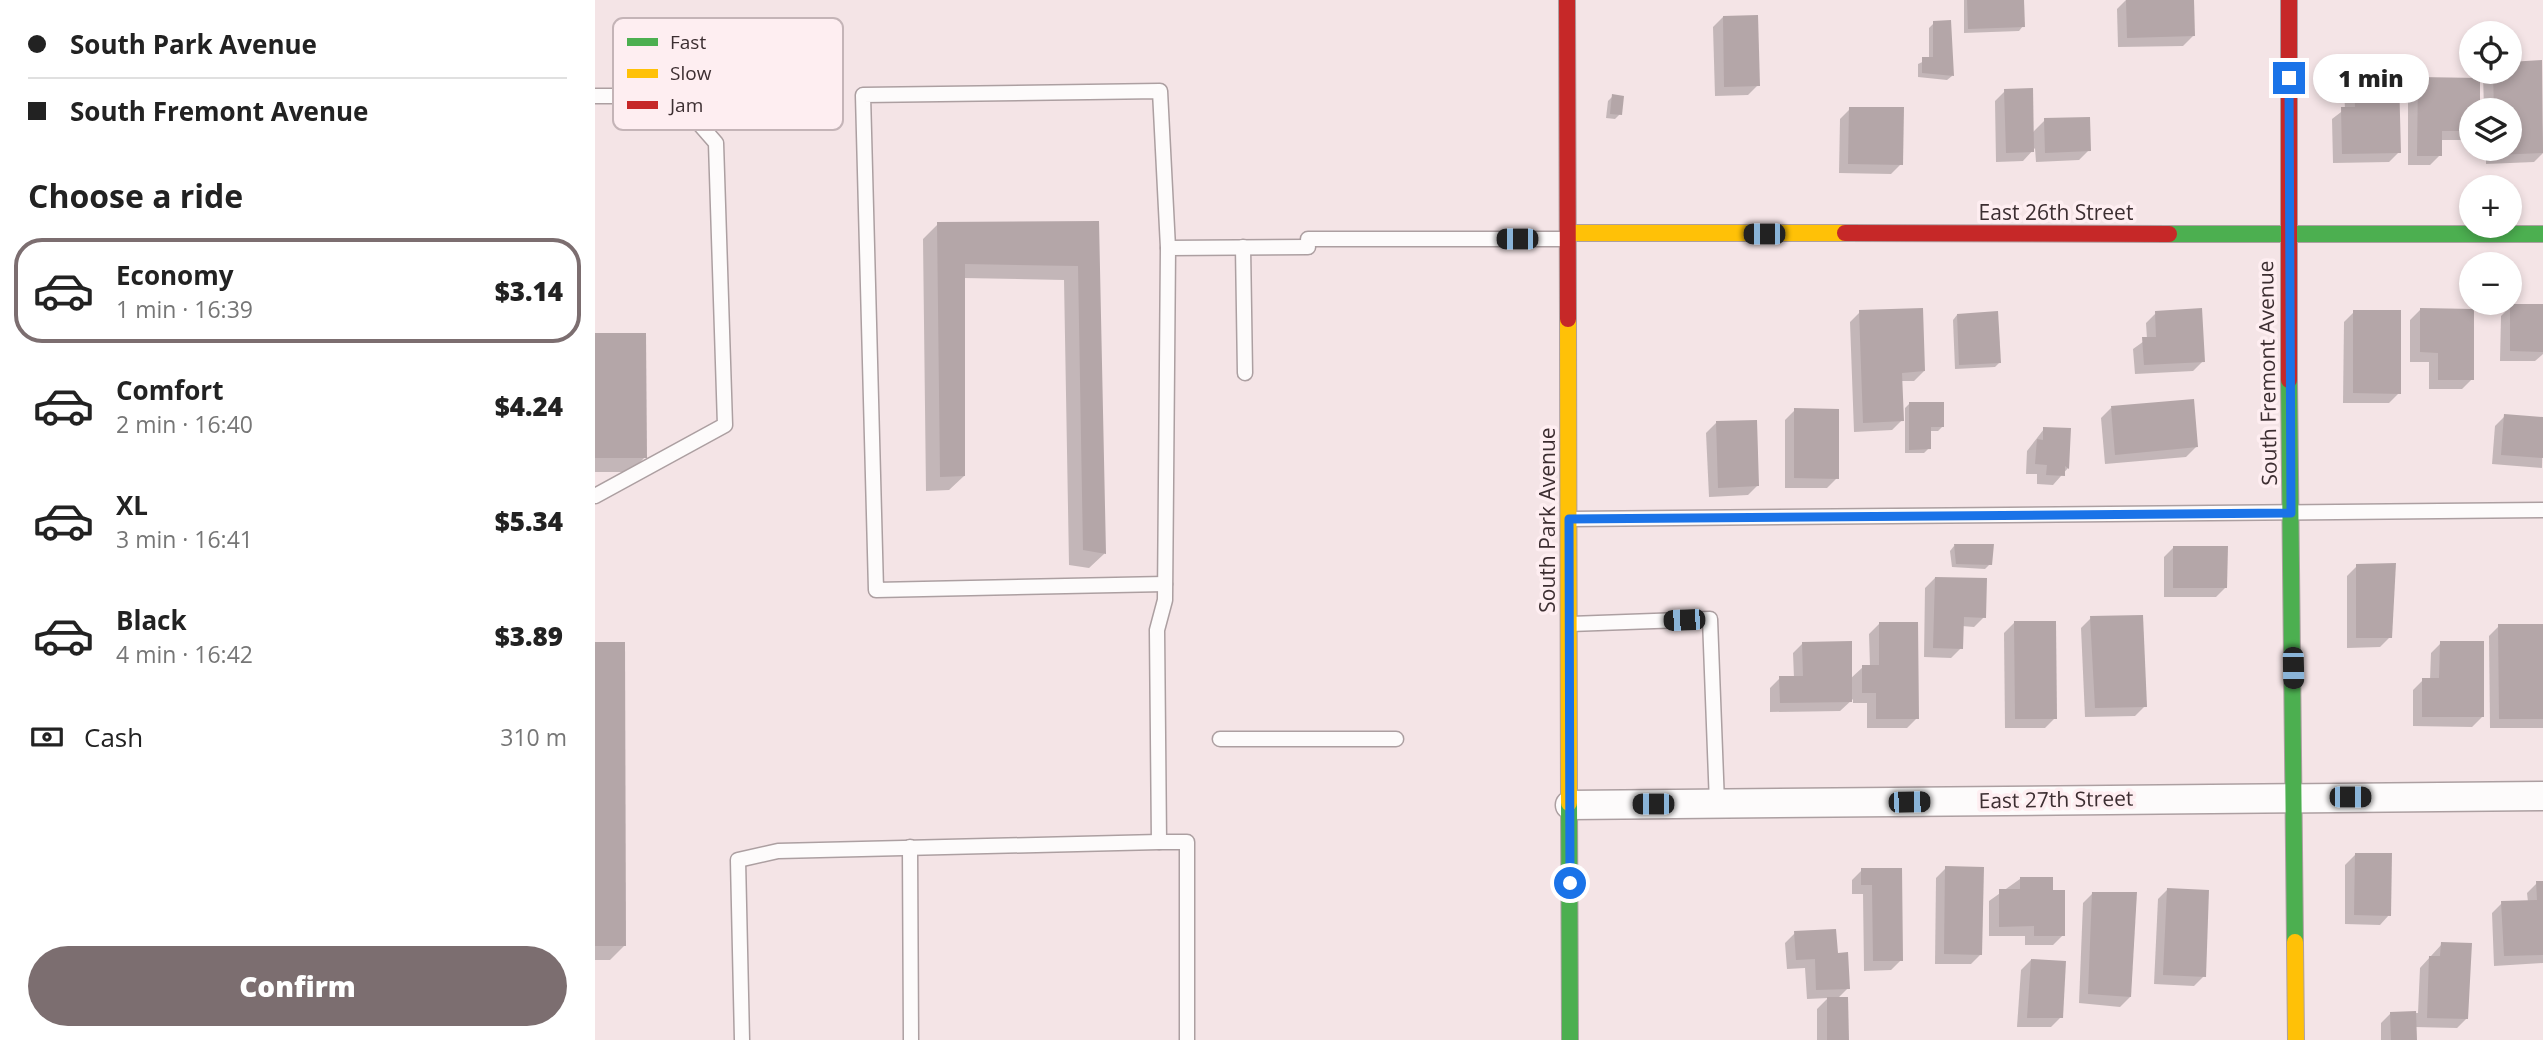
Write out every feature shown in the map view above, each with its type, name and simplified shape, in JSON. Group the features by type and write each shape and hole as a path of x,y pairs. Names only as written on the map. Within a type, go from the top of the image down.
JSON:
{"street":[{"name":"South Park Avenue","path":"1567,0 1570,1040"},
{"name":"South Fremont Avenue","path":"2289,0 2287,235 2296,1040"},
{"name":"East 26th Street","path":"1568,236 2543,234"},
{"name":"East 27th Street","path":"1570,805 2543,796"}],"lane":[{"path":"1159,842 1157,630 1165,600 1168,248 1160,91 863,95 876,590 1165,584"},
{"path":"595,96 613,96"},
{"path":"595,496 725,425 716,143 705,130"},
{"path":"1168,248 1568,236"},
{"path":"1243,247 1245,373"},
{"path":"1569,519 2543,510"},
{"path":"1569,624 1710,619 1717,804"},
{"path":"1220,739 1397,739"},
{"path":"742,1040 738,860 778,851 1187,842 1187,1040"},
{"path":"910,847 911,1040"}],"building":[{"path":"1967,0 2024,0 2025,27 1968,29"},
{"path":"2126,0 2194,0 2195,36 2127,38"},
{"path":"1758,15 1760,86 1724,87 1723,16"},
{"path":"1951,20 1954,76 1922,73 1922,57 1933,57 1933,21"},
{"path":"2542,60 2543,153 2522,154 2522,98 2494,98 2493,84 2522,84 2522,61"},
{"path":"2418,77 2459,78 2459,84 2480,84 2480,98 2459,98 2459,131 2442,131 2442,156 2417,156"},
{"path":"2399,78 2401,153 2342,154 2341,107 2355,107 2354,79"},
{"path":"2033,88 2034,152 2006,153 2004,89"},
{"path":"1612,94 1624,96 1622,115 1610,114"},
{"path":"1849,107 1904,107 1903,165 1848,164"},
{"path":"2090,117 2091,151 2045,153 2044,118"},
{"path":"1099,221 1106,554 1083,550 1078,266 965,264 965,476 940,477 937,222"},
{"path":"2522,304 2543,304 2543,352 2510,351 2510,315 2522,315"},
{"path":"1923,308 1925,371 1902,373 1904,421 1863,423 1859,310"},
{"path":"2202,308 2205,362 2144,365 2142,337 2156,337 2155,311"},
{"path":"2420,308 2459,309 2459,315 2474,315 2474,380 2438,380 2438,353 2420,352"},
{"path":"2353,310 2401,310 2401,394 2353,393"},
{"path":"1998,311 2001,363 1959,365 1957,314"},
{"path":"595,333 646,333 647,458 595,458"},
{"path":"2194,399 2198,447 2115,455 2111,406"},
{"path":"1909,402 1944,402 1944,427 1931,427 1931,449 1909,450"},
{"path":"1794,408 1839,409 1839,479 1794,478"},
{"path":"2504,414 2543,417 2543,458 2501,455"},
{"path":"1757,420 1759,486 1718,488 1716,421"},
{"path":"2043,427 2071,428 2069,469 2065,466 2065,476 2046,475 2047,465 2035,464 2037,439 2043,440"},
{"path":"1954,544 1994,544 1992,565 1956,564"},
{"path":"2173,546 2228,546 2227,588 2173,588"},
{"path":"2396,563 2392,638 2356,638 2356,564"},
{"path":"1935,577 1987,578 1986,618 1964,617 1963,649 1933,648"},
{"path":"2143,615 2147,707 2095,708 2090,616"},
{"path":"2014,621 2056,621 2057,719 2015,719"},
{"path":"1879,622 1918,622 1919,719 1876,719 1876,693 1862,693 1862,665 1879,665"},
{"path":"2498,624 2543,624 2543,719 2499,719"},
{"path":"1852,641 1852,702 1780,703 1779,676 1803,676 1802,642"},
{"path":"2440,641 2484,641 2484,717 2422,717 2422,678 2439,678"},
{"path":"595,642 625,642 626,946 595,946"},
{"path":"2355,853 2392,853 2391,916 2354,915"},
{"path":"1945,866 1984,867 1982,955 1944,954"},
{"path":"1861,868 1902,868 1903,961 1873,961 1872,885 1861,885"},
{"path":"2020,877 2053,877 2053,890 2065,890 2065,936 2034,936 2034,926 1999,927 1999,889 2020,889"},
{"path":"2536,881 2543,881 2543,955 2504,956 2501,901 2537,900"},
{"path":"2167,888 2209,890 2206,977 2163,975"},
{"path":"2092,892 2137,892 2131,997 2088,994"},
{"path":"1836,929 1838,953 1848,952 1850,989 1816,990 1815,959 1796,960 1794,931"},
{"path":"2441,942 2472,943 2468,1019 2427,1018 2429,956 2440,956"},
{"path":"2031,959 2066,961 2063,1018 2027,1018"},
{"path":"1827,997 1848,997 1849,1040 1827,1040"},
{"path":"2416,1011 2417,1040 2391,1040 2390,1012"}],"traffic: fast":[{"path":"2169,234 2543,234"},
{"path":"2289,380 2295,942"},
{"path":"1569,803 1570,1040"}],"traffic: slow":[{"path":"1568,233 1845,233"},
{"path":"1568,319 1569,803"},
{"path":"2295,942 2296,1040"}],"traffic: jam":[{"path":"1567,0 1568,319"},
{"path":"2289,0 2289,380"},
{"path":"1845,233 2169,234"}],"route":[{"path":"1570,883 1569,519 2291,513 2287,235 2289,78"}]}
